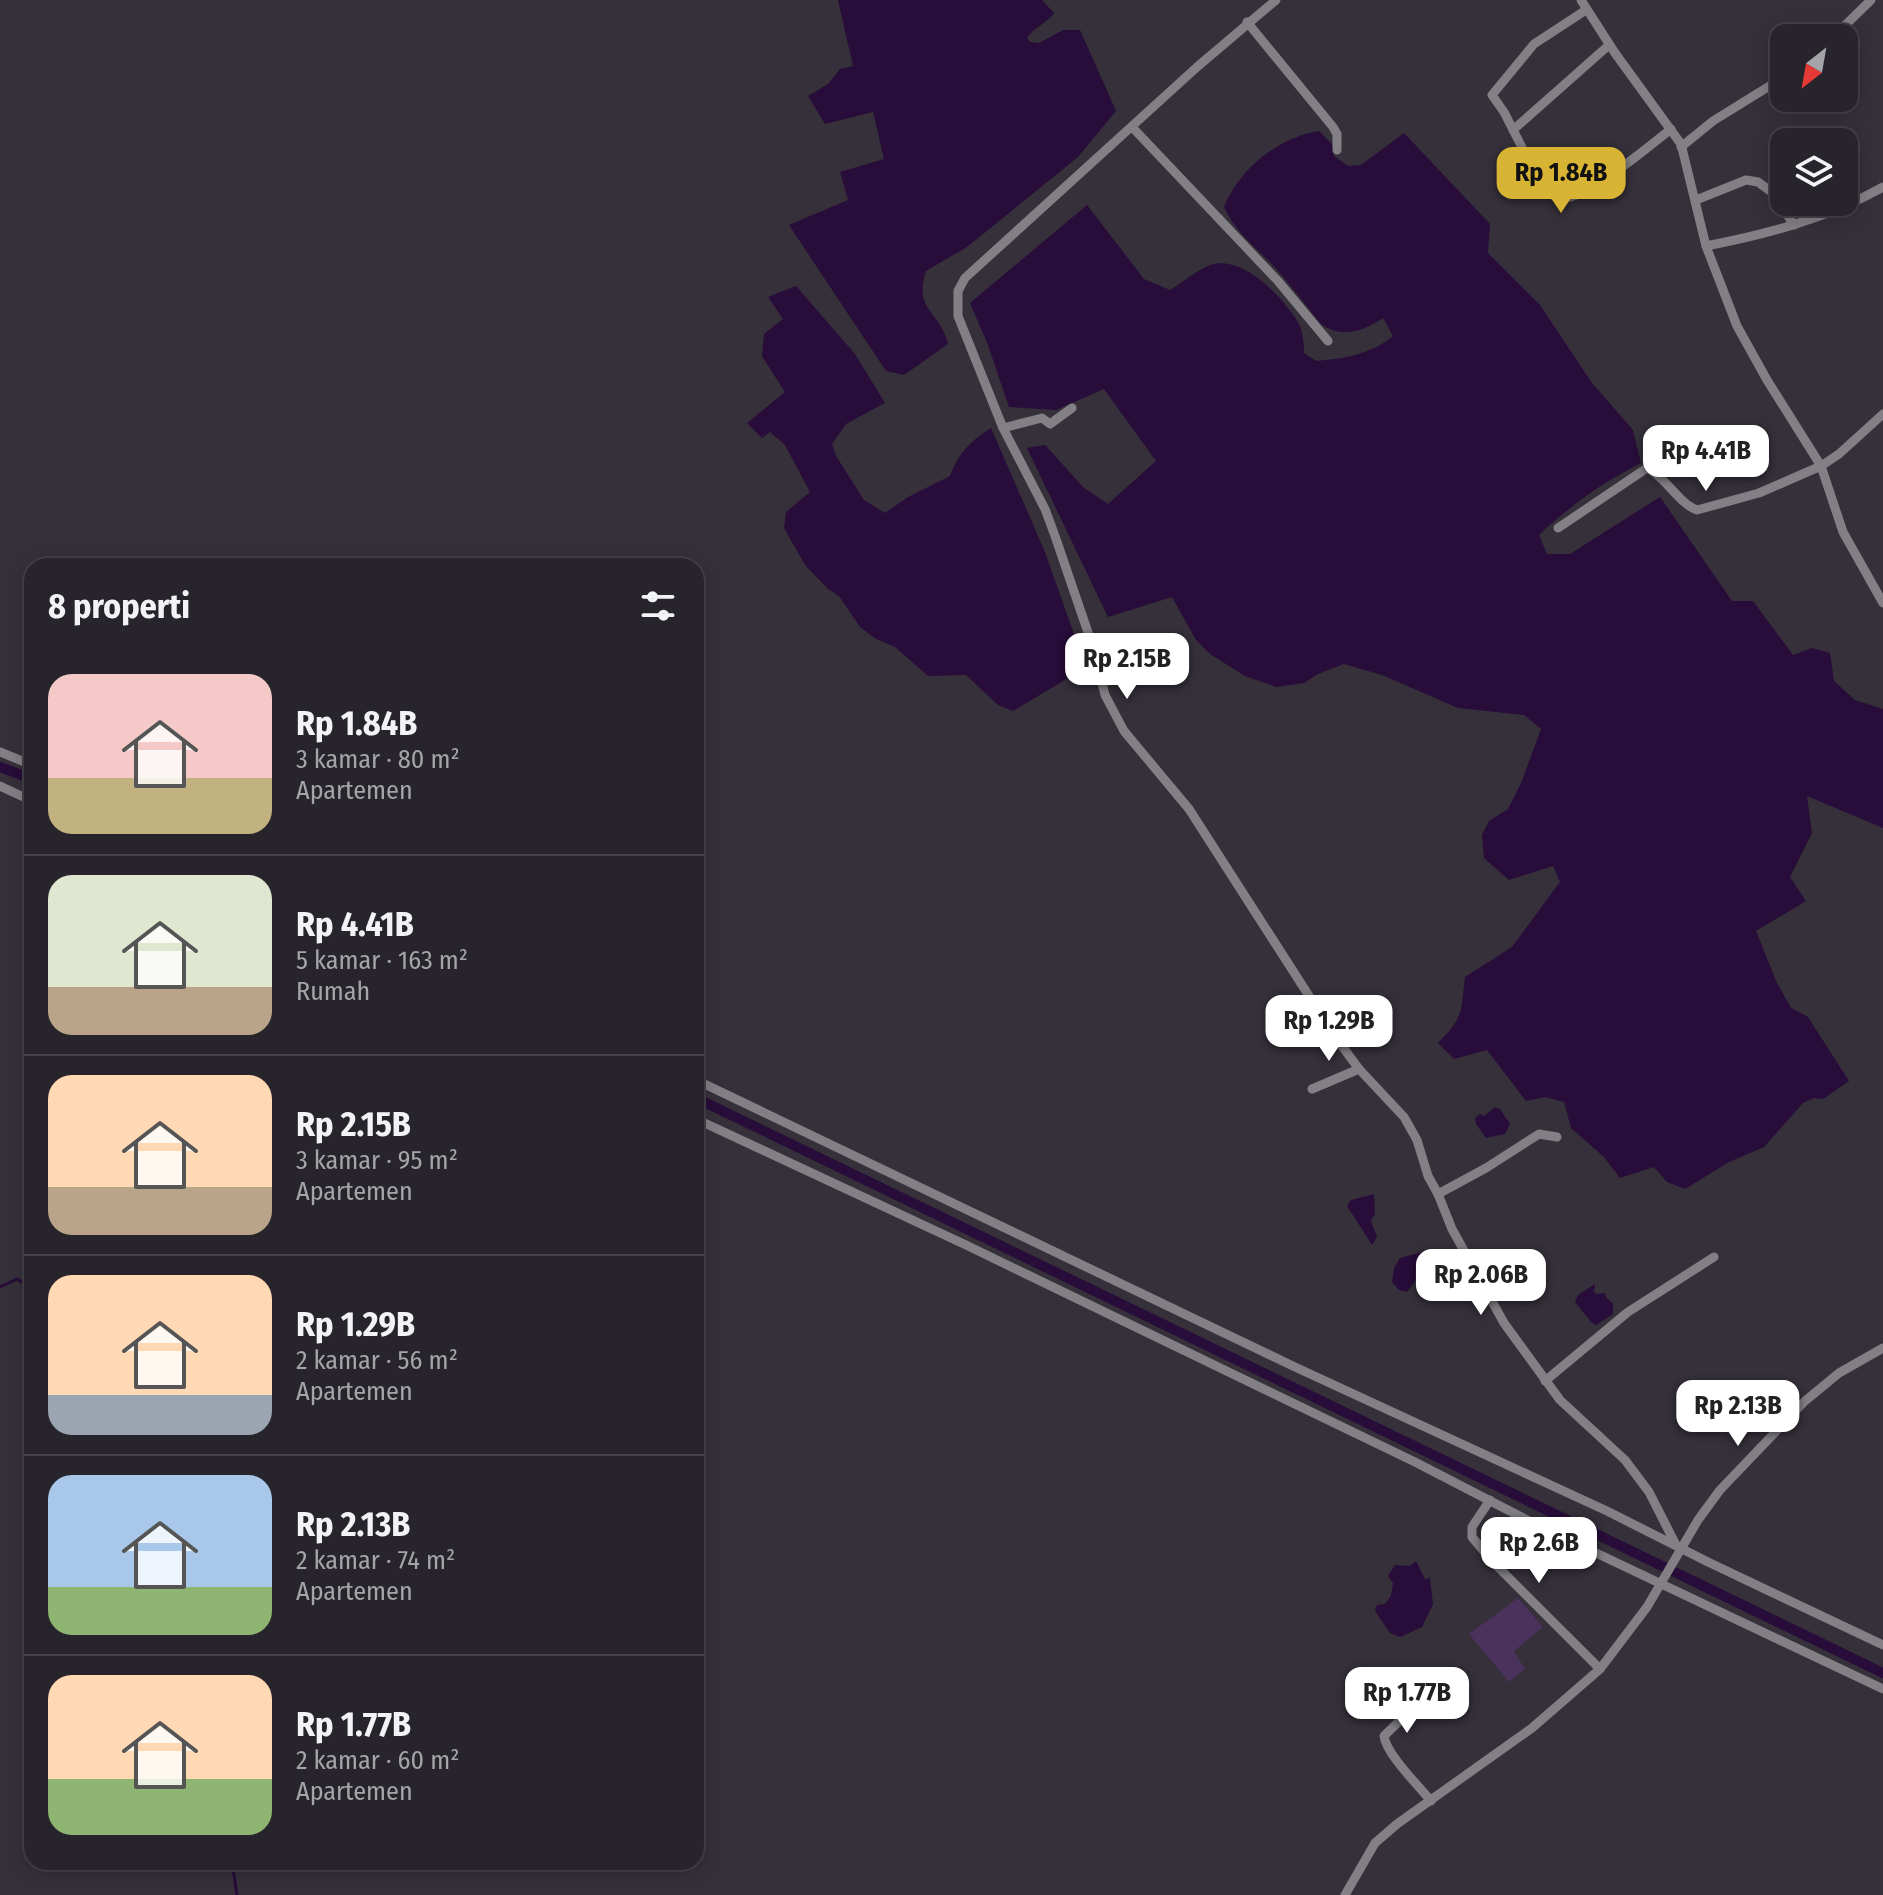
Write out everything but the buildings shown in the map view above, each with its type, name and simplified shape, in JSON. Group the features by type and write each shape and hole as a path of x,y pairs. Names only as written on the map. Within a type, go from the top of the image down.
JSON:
{"street":[{"path":"1276,0 1247,22 965,278 958,291 958,316 1003,428 1045,509 1094,650 1105,695 1124,731 1189,809 1359,1069 1404,1117 1417,1140 1428,1176 1452,1229 1504,1323 1545,1381 1576,1417 1625,1460 1649,1492 1679,1550"},
{"path":"1846,24 1871,0"},
{"path":"1671,129 1583,193 1560,199 1540,183 1492,95 1534,44 1584,5 1609,45 1671,129 1681,147 1706,246 1723,293 1752,355 1821,466 1843,532 1883,603"},
{"path":"1247,22 1333,127 1337,134 1337,150"},
{"path":"1513,130 1609,45"},
{"path":"1681,147 1713,121 1770,86"},
{"path":"1132,127 1278,281 1328,341"},
{"path":"1696,200 1746,180 1758,182 1770,192"},
{"path":"1858,199 1883,187"},
{"path":"1788,216 1794,225"},
{"path":"1706,246 1819,216"},
{"path":"1003,428 1042,418 1050,424 1072,408"},
{"path":"1558,528 1647,468 1670,485 1691,508 1702,510 1759,493 1821,466 1883,414"},
{"path":"0,752 24,762"},
{"path":"0,786 24,797"},
{"path":"1312,1089 1359,1069"},
{"path":"704,1084 1883,1645"},
{"path":"704,1123 966,1245 1490,1500 1664,1580 1883,1689"},
{"path":"1438,1194 1539,1134 1557,1137"},
{"path":"1545,1381 1628,1312 1714,1257"},
{"path":"1345,1895 1375,1843 1532,1728 1600,1669 1664,1580 1679,1550 1720,1490 1805,1401 1839,1373 1883,1348"},
{"path":"1490,1500 1472,1527 1472,1537 1600,1669"},
{"path":"1431,1801 1393,1754 1384,1736 1448,1674"}],"shaded area":[{"path":"838,0 1042,0 1054,13 1027,38 1030,42 1039,43 1063,30 1080,30 1116,111 1078,157 967,247 926,271 923,284 925,303 948,344 904,375 886,371 789,225 848,200 840,172 884,159 873,112 825,124 808,96 828,84 840,69 853,66"},
{"path":"1319,131 1332,144 1334,156 1348,166 1361,165 1404,133 1490,224 1488,253 1540,305 1592,383 1633,430 1641,463 1588,495 1539,535 1547,554 1570,554 1660,497 1732,601 1753,601 1793,655 1812,648 1830,653 1834,681 1855,700 1883,709 1883,828 1807,796 1812,833 1790,877 1806,901 1756,931 1777,983 1791,1008 1808,1017 1849,1081 1823,1099 1814,1098 1803,1103 1764,1147 1729,1162 1685,1189 1667,1182 1654,1167 1620,1178 1604,1157 1571,1128 1564,1102 1545,1097 1526,1101 1487,1050 1454,1059 1438,1043 1460,1013 1465,977 1512,947 1560,882 1553,866 1509,880 1484,858 1482,835 1489,821 1508,809 1541,729 1524,715 1458,708 1382,675 1344,664 1304,683 1276,687 1245,676 1210,654 1196,640 1172,597 1108,617 1027,448 1045,445 1083,487 1108,504 1156,461 1104,389 1056,410 1009,407 970,303 1087,205 1144,279 1170,290 1196,272 1213,264 1226,263 1250,273 1273,291 1300,326 1304,353 1316,361 1347,357 1376,347 1393,336 1383,318 1353,332 1329,329 1321,324 1238,229 1224,207 1240,180 1262,157 1289,140"},
{"path":"796,286 855,354 885,403 846,424 832,444 836,456 864,500 885,513 908,497 950,476 966,448 991,428 1045,552 1082,657 1083,669 1013,711 998,705 966,675 928,676 895,647 876,639 860,627 839,596 805,565 784,528 786,512 810,492 785,445 770,432 762,438 747,423 785,392 762,356 764,334 783,319 768,297"},
{"path":"1495,1107 1500,1109 1510,1124 1505,1134 1486,1138 1475,1118 1480,1114 1484,1116"},
{"path":"1374,1194 1375,1214 1371,1221 1377,1237 1372,1245 1347,1206 1351,1200"},
{"path":"1426,1251 1431,1258 1430,1267 1422,1272 1407,1292 1399,1290 1392,1282 1394,1268 1400,1258"},
{"path":"1595,1284 1594,1292 1605,1293 1613,1304 1613,1314 1596,1325 1575,1302 1578,1295"},
{"path":"1416,1561 1425,1579 1430,1578 1433,1604 1422,1627 1400,1637 1390,1633 1375,1611 1377,1605 1385,1604 1391,1596 1393,1583 1388,1576 1395,1565 1410,1566"},
{"path":"1518,1598 1543,1627 1514,1651 1525,1669 1509,1682 1469,1634"}],"waterway":[{"path":"0,767 24,776"},
{"path":"704,1102 1883,1673"},
{"path":"0,1287 17,1279 24,1284"},
{"path":"233,1870 237,1895"}]}
